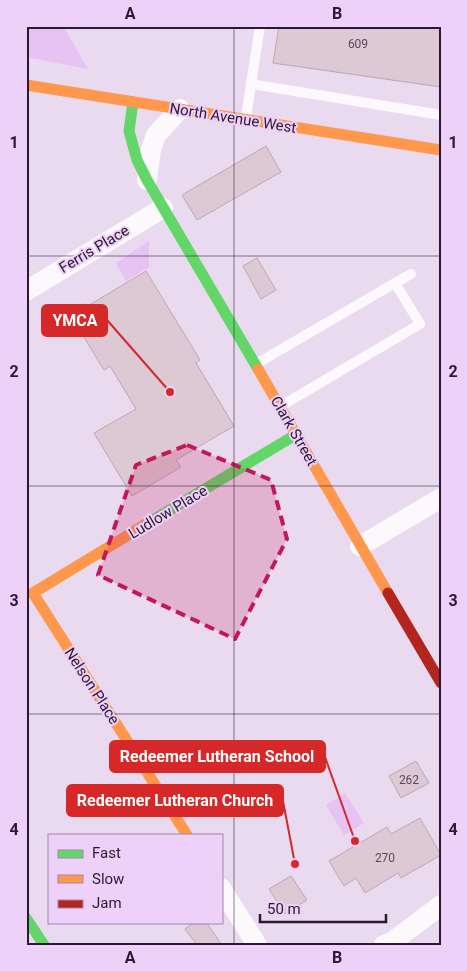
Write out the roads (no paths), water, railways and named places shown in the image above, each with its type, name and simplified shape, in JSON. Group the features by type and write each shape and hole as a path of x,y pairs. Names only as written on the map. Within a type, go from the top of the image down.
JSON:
{"street":[{"name":"North Avenue West","path":"26,85 441,150"},
{"name":"Clark Street","path":"133,102 129,131 137,160 147,180 441,683"},
{"path":"147,180 151,150 156,135 180,109"},
{"name":"Ferris Place","path":"26,291 163,208"},
{"name":"Ludlow Place","path":"38,590 297,434"},
{"path":"360,546 441,498"},
{"name":"Nelson Place","path":"38,590 33,593 186,834"},
{"path":"222,890 257,945"},
{"path":"390,944 441,904"},
{"path":"26,918 44,945"}],"lane":[{"path":"245,120 260,26"},
{"path":"251,84 441,115"},
{"path":"255,365 411,274"},
{"path":"280,407 420,324 395,283"}],"place":[{"name":"YMCA","path":"170,392"},
{"name":"Redeemer Lutheran School","path":"355,841"},
{"name":"Redeemer Lutheran Church","path":"295,864"}]}
